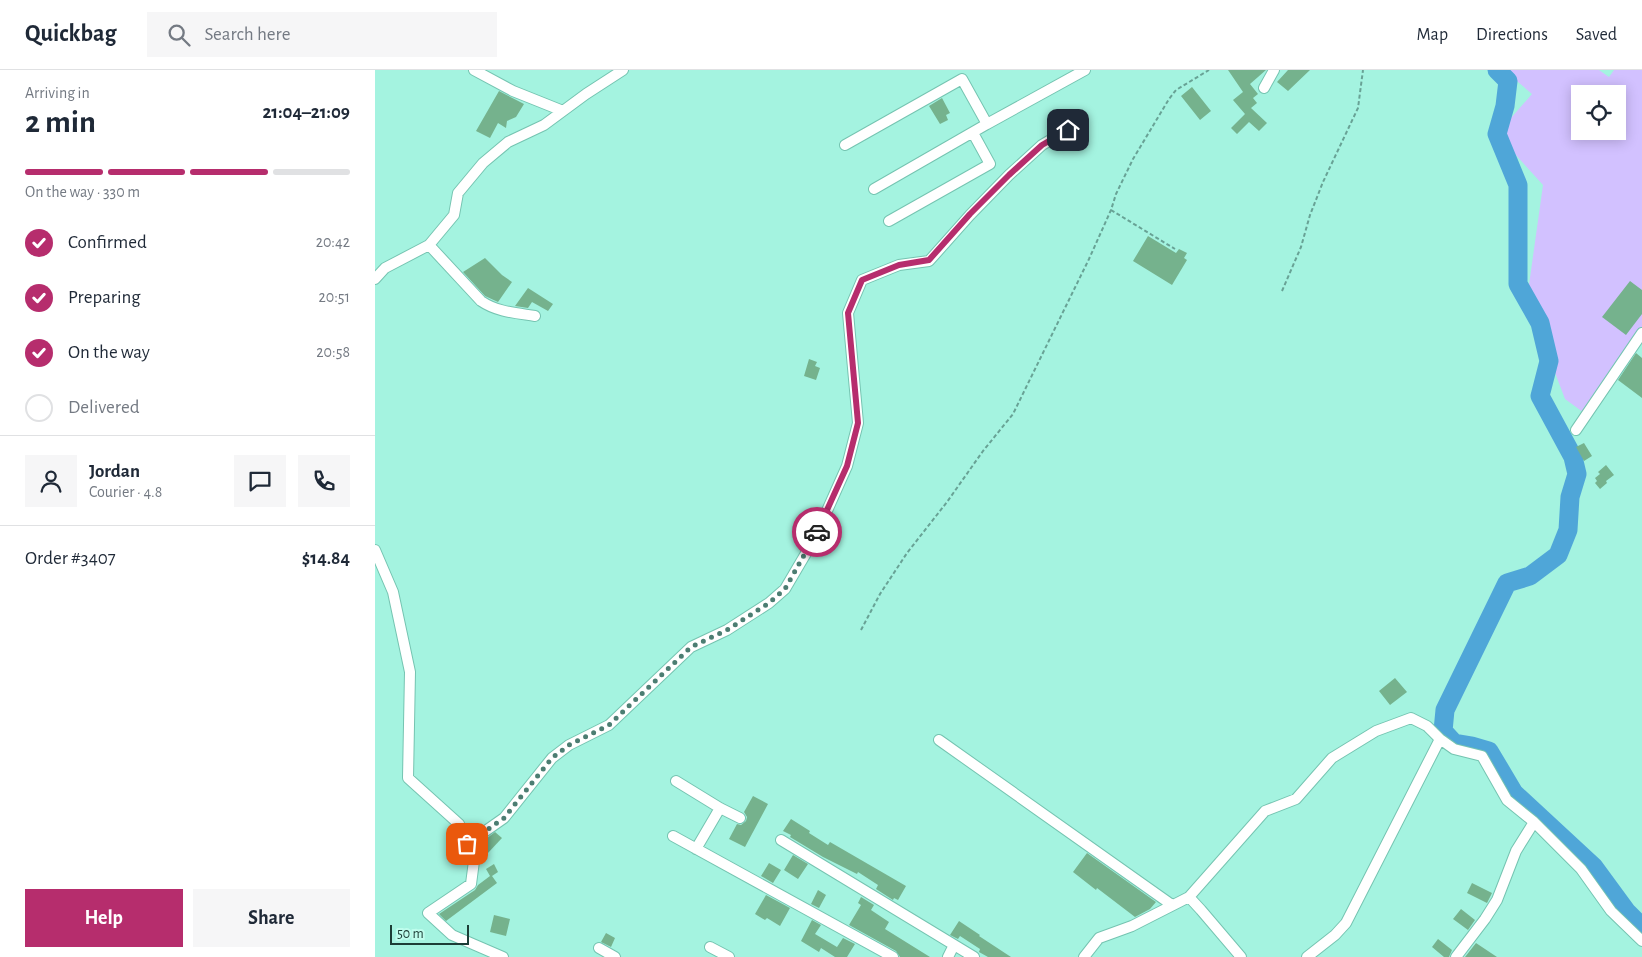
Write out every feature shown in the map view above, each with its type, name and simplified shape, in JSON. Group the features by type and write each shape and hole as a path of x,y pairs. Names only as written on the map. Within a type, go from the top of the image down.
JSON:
{"street":[{"path":"474,70 513,91 563,111"},
{"path":"375,279 385,268 429,245 454,215 458,193 483,163 508,142 545,125 586,94 623,70"},
{"path":"874,189 1085,70"},
{"path":"1263,88 1274,70"},
{"path":"845,145 962,79 987,124"},
{"path":"467,844 504,818 552,758 569,745 609,725 691,647 727,630 769,603 785,589 805,555 847,466 858,423 848,313 862,280 899,265 929,260 970,214 1042,145 1081,122"},
{"path":"889,221 990,164 973,132"},
{"path":"429,245 486,304 501,310 535,316"},
{"path":"1576,430 1642,333"},
{"path":"375,550 393,592 409,672 408,778 459,824 474,861 471,884 429,913 452,935 503,957"},
{"path":"1085,957 1099,938 1132,926 1189,897 1265,810 1296,799 1333,758 1376,731 1411,718 1427,726 1454,749 1482,756 1507,800 1534,822 1581,869 1611,911 1642,941"},
{"path":"1307,957 1335,935 1345,923 1440,739"},
{"path":"939,740 1172,905"},
{"path":"676,782 740,818"},
{"path":"696,849 720,808"},
{"path":"1456,957 1485,920 1502,889 1516,851 1534,822"},
{"path":"673,836 893,957"},
{"path":"781,840 974,957"},
{"path":"1189,897 1241,957"},
{"path":"948,957 954,945"},
{"path":"710,947 729,957"},
{"path":"599,948 615,957"}],"path":[{"path":"861,630 880,594 907,554 983,451 1013,414 1085,268 1133,159 1169,99 1176,90 1209,70"},
{"path":"1282,291 1301,248 1310,216 1323,182 1358,108 1363,70"},
{"path":"1111,210 1175,249"}],"shaded area":[{"path":"1504,70 1599,70 1609,77 1614,70 1642,70 1642,330 1587,415 1565,399 1527,299 1543,185 1497,134 1532,94"}],"building":[{"path":"1228,70 1266,70 1250,84 1258,94 1253,98 1257,103 1251,108 1267,123 1259,131 1249,122 1237,134 1231,128 1245,114 1233,100 1243,92"},
{"path":"1288,70 1310,70 1288,91 1277,82"},
{"path":"1192,87 1211,111 1200,120 1181,96"},
{"path":"499,91 524,104 516,117 507,121 506,128 498,123 490,138 476,131"},
{"path":"942,98 950,113 946,115 948,120 940,124 929,106"},
{"path":"1148,236 1176,253 1179,249 1187,253 1184,258 1187,260 1172,285 1133,261"},
{"path":"485,258 512,282 498,302 485,296 463,272"},
{"path":"1630,281 1642,290 1642,314 1626,335 1602,317"},
{"path":"528,288 553,304 548,311 532,302 528,308 515,306"},
{"path":"1636,353 1642,358 1642,398 1618,380"},
{"path":"809,359 817,362 815,366 820,368 816,380 804,376"},
{"path":"1584,443 1592,456 1584,461 1576,447"},
{"path":"1606,465 1614,475 1600,489 1595,483 1597,481 1595,478 1600,474 1598,472"},
{"path":"1395,678 1407,692 1390,705 1379,691"},
{"path":"753,796 768,804 745,847 729,839 737,824 741,825 746,821 747,817 744,812"},
{"path":"791,819 828,845 830,842 906,886 898,900 894,898 893,900 876,889 878,885 858,872 857,874 823,857 790,837 791,835 783,831"},
{"path":"495,832 502,838 487,854 478,845"},
{"path":"1087,853 1156,902 1150,909 1135,917 1097,888 1096,890 1073,872"},
{"path":"793,855 808,864 798,879 784,870"},
{"path":"769,863 781,870 773,883 761,876"},
{"path":"494,864 498,872 492,876 497,883 446,921 439,914 475,890 478,885 490,876 486,869"},
{"path":"1472,883 1492,893 1487,903 1467,893"},
{"path":"818,890 826,895 819,908 811,904"},
{"path":"766,895 790,908 780,926 767,918 765,920 755,914"},
{"path":"861,897 874,905 871,910 889,922 885,929 930,957 900,957 896,951 849,925 861,905 858,903"},
{"path":"1461,909 1475,920 1468,930 1453,919"},
{"path":"494,915 510,919 506,936 490,932"},
{"path":"812,920 821,925 815,934 837,947 843,938 855,944 847,957 835,957 821,948 819,952 801,941"},
{"path":"959,921 1011,957 988,957 979,952 980,949 960,936 958,939 950,935"},
{"path":"606,933 615,938 611,947 601,942"},
{"path":"1438,939 1452,950 1449,957 1444,957 1432,947"},
{"path":"1476,943 1497,957 1465,957"}],"waterway":[{"path":"1497,70 1508,81 1505,106 1497,134 1518,185 1518,284 1540,323 1549,361 1540,396 1573,457 1577,474 1570,497 1568,530 1558,555 1530,576 1507,583 1445,710 1443,731 1454,743 1489,751 1514,793 1594,867 1627,912 1642,927"}],"way so far":[{"path":"467,844 504,818 552,758 569,745 609,725 691,647 727,630 769,603 785,589 817,532"}],"route":[{"path":"817,532 847,466 858,423 848,313 862,280 899,265 929,260 970,214 1009,175 1042,145 1068,130"}]}
